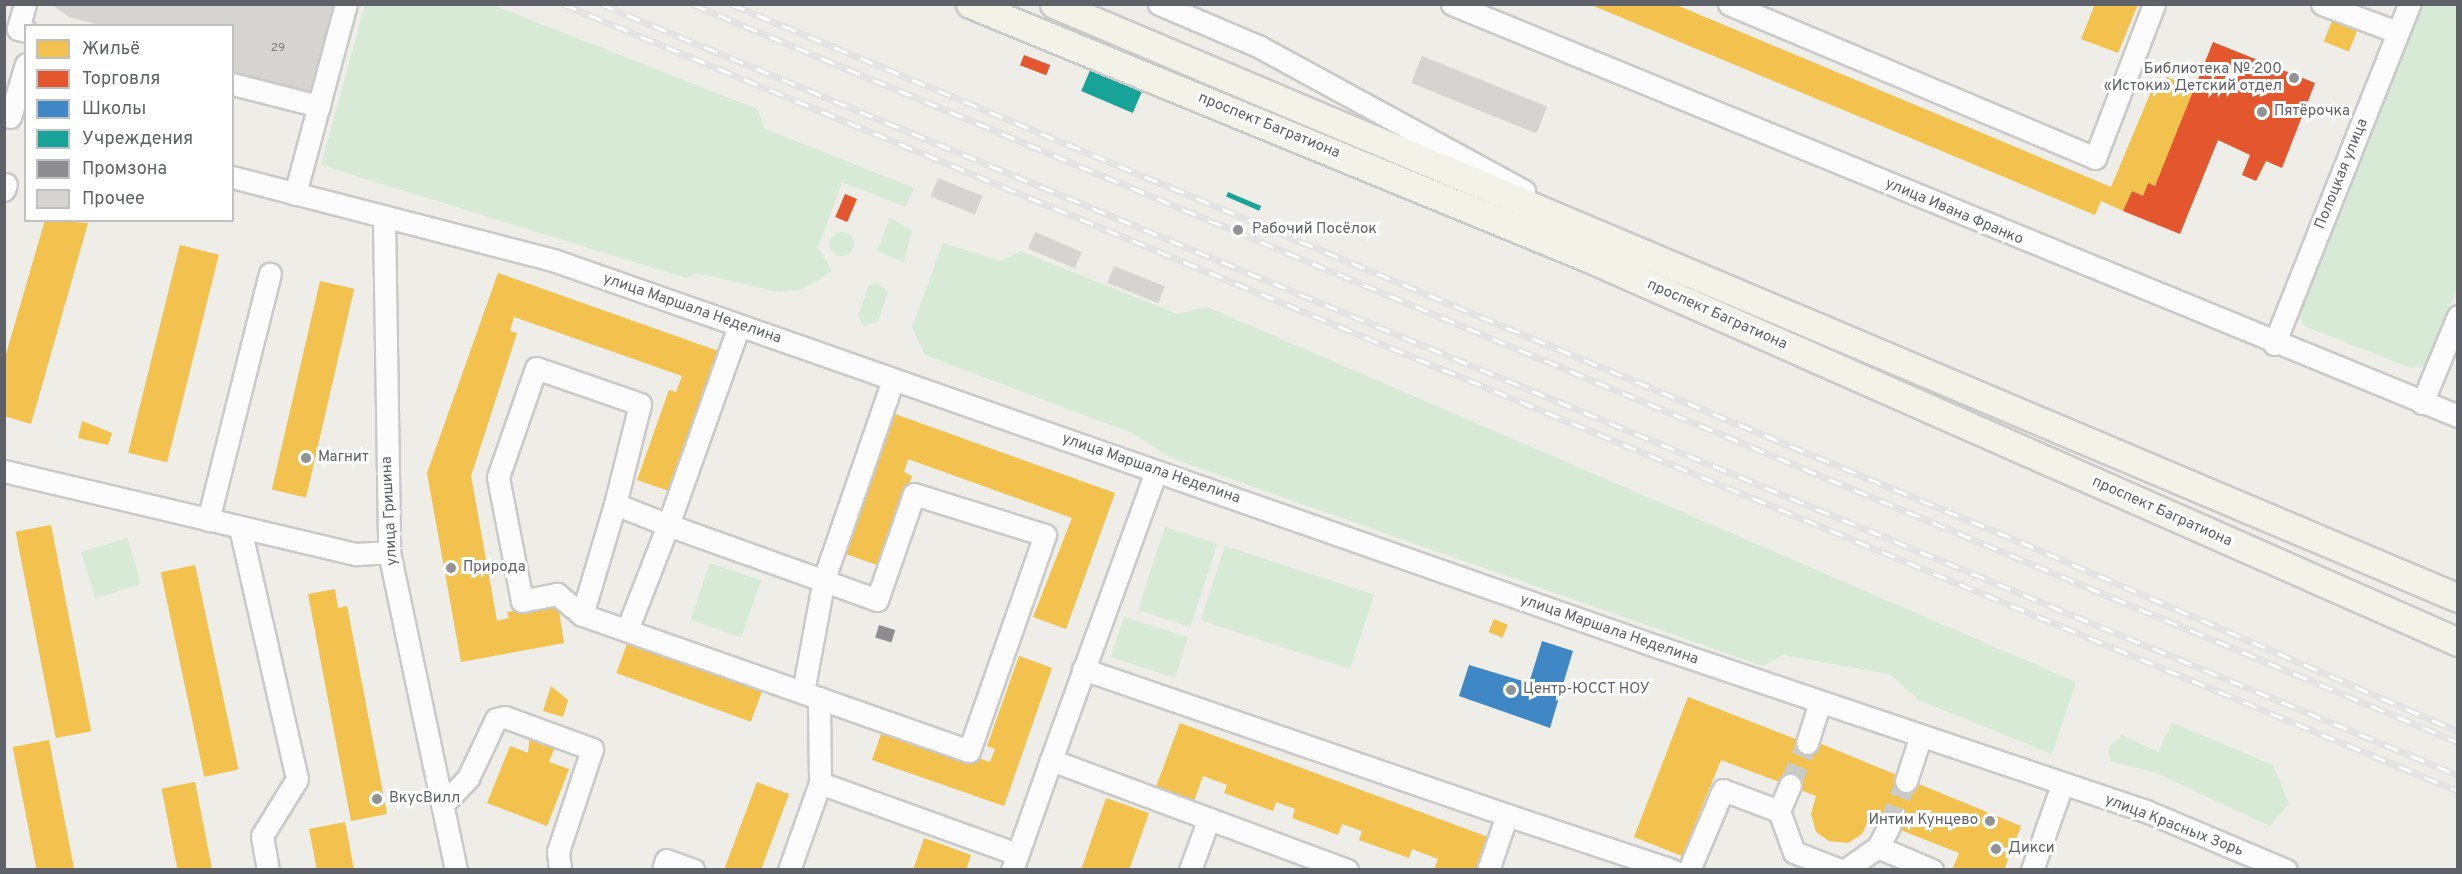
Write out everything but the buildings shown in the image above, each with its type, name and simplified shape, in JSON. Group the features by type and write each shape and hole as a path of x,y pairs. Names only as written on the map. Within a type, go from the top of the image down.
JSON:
{"main road":[{"name":"проспект Багратиона","path":"970,4 1586,257 2457,642"},
{"name":"проспект Багратиона","path":"1054,4 1599,231 2457,598"}],"street":[{"path":"24,30 18,29 25,4"},
{"path":"295,194 346,4"},
{"path":"1159,4 1258,46 1599,231"},
{"path":"1729,4 2096,158 2154,4"},
{"path":"2322,4 2397,32"},
{"name":"Полоцкая улица","path":"2274,344 2409,4"},
{"name":"улица Ивана Франко","path":"1462,6 2274,344 2457,416"},
{"path":"13,118 24,72"},
{"path":"234,85 319,106"},
{"name":"улица Маршала Неделина","path":"234,178 553,260 1920,738 2062,785"},
{"name":"улица Гришина","path":"384,218 389,552 456,870"},
{"path":"208,520 270,274"},
{"path":"2422,403 2457,316"},
{"path":"627,630 668,525 739,326"},
{"path":"582,615 615,504 640,404 536,368 498,477 522,601 557,594 582,615 969,751 1045,536 914,494 877,600 615,504"},
{"path":"789,870 820,783 811,695 824,579 893,380"},
{"path":"4,471 356,554 389,552"},
{"path":"820,783 1015,862 1156,471"},
{"path":"240,528 297,778 262,836 268,870"},
{"path":"1083,669 1672,870"},
{"path":"1807,743 1820,702"},
{"path":"443,804 468,778 496,719 505,717 592,749 558,851 561,870"},
{"path":"1906,781 1920,738"},
{"path":"1051,760 1347,870"},
{"path":"1791,785 1779,811 1794,852 1842,870 1878,847 1889,826"},
{"path":"2032,870 2062,785"},
{"name":"улица Красных Зорь","path":"2062,785 2145,811 2286,870"},
{"path":"1689,870 1723,790 1779,811"},
{"path":"1488,870 1507,815"},
{"path":"1190,870 1208,820"},
{"path":"1878,847 1932,870"},
{"path":"663,870 666,860 693,870"}],"green space":[{"path":"490,4 757,109 765,129 914,188 906,207 842,182 818,248 832,271 803,289 779,292 698,273 686,278 321,165 365,5"},
{"path":"2422,5 2457,5 2457,289 2425,366 2411,368 2304,326 2296,311"},
{"path":"890,218 912,230 904,262 877,251"},
{"path":"842,232 850,236 854,244 850,252 842,256 834,252 830,244 834,236"},
{"path":"943,243 1001,261 1020,251 1178,314 1207,307 2076,682 2052,754 1919,700 1889,674 1783,655 1763,666 1171,458 1132,433 925,355 912,327"},
{"path":"876,282 888,292 878,321 864,326 858,316 869,285"},
{"path":"1165,527 1217,544 1190,627 1138,610"},
{"path":"127,538 141,584 95,598 81,552"},
{"path":"1225,546 1374,595 1350,669 1201,620"},
{"path":"710,563 761,581 742,637 690,620"},
{"path":"1124,617 1188,638 1175,678 1111,657"},
{"path":"2172,723 2273,765 2289,804 2270,826 2154,772 2110,761 2109,747 2122,735 2158,752"}],"tunnel":[{"path":"1790,785 1807,743"},
{"path":"1889,826 1906,781"}],"railway":[{"path":"563,4 2458,791"},
{"path":"601,4 2458,775"},
{"path":"692,4 2458,742"},
{"path":"731,4 2021,542 2458,731"}],"place":[{"name":"Библиотека № 200 «Истоки» Детский отдел","path":"2294,78"},
{"name":"Пятёрочка","path":"2262,112"},
{"name":"Рабочий Посёлок","path":"1238,230"},
{"name":"Магнит","path":"306,458"},
{"name":"Природа","path":"451,568"},
{"name":"Центр-ЮССТ НОУ","path":"1511,690"},
{"name":"ВкусВилл","path":"377,799"},
{"name":"Интим Кунцево","path":"1990,821"},
{"name":"Дикси","path":"1996,849"}]}
